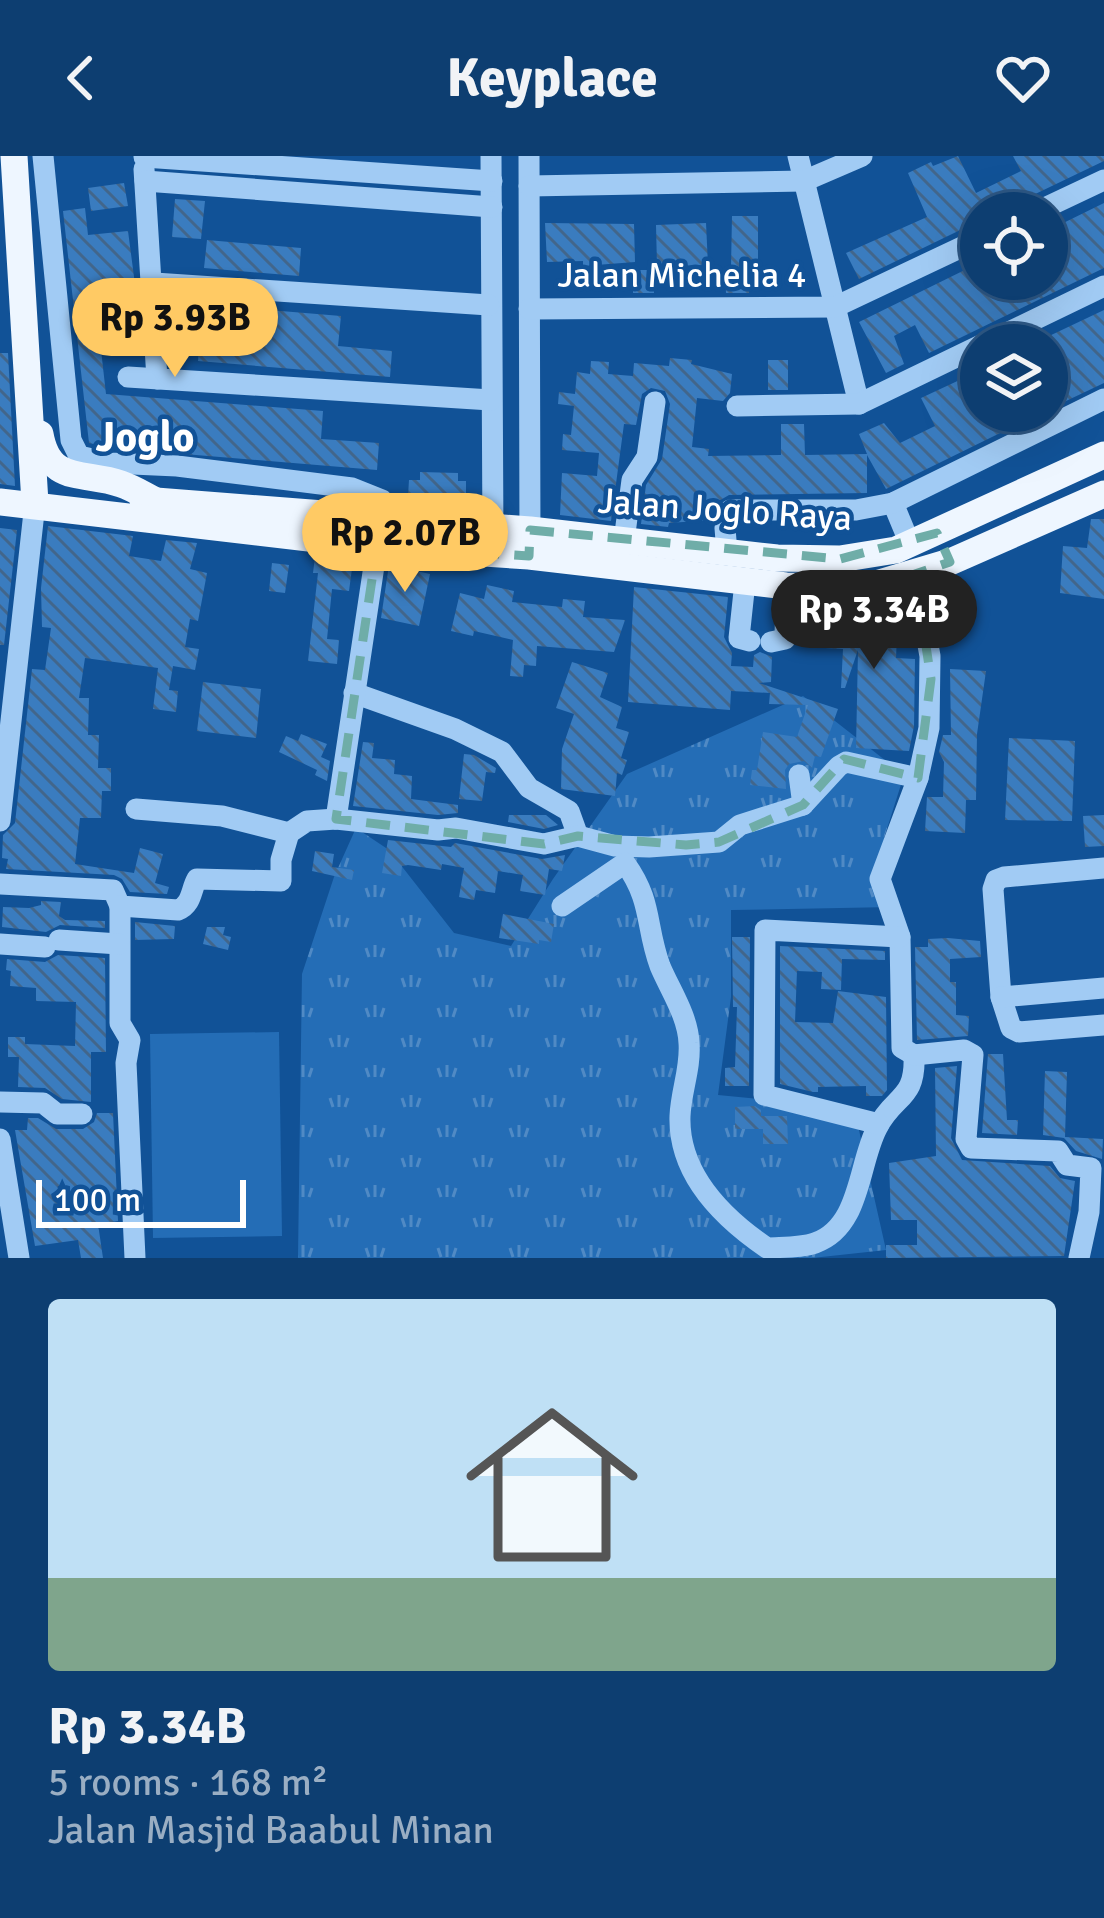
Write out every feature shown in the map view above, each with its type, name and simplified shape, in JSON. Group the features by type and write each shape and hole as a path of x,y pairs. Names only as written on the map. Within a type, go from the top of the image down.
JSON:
{"main road":[{"path":"14,156 11,200 32,413 35,503"},
{"path":"32,413 46,457 65,473 118,483 165,501"},
{"name":"Jalan Joglo Raya","path":"530,543 624,541 727,553 868,557 924,538 1104,455"},
{"name":"Jalan Joglo Raya","path":"35,503 71,494 404,523 786,586 873,585 915,574 1104,494"},
{"name":"Jalan Joglo Raya","path":"0,502 377,546 493,540"},
{"path":"924,538 950,562"}],"street":[{"path":"43,156 73,448 79,456 352,488 382,500 404,523"},
{"path":"491,156 493,540"},
{"path":"529,156 530,543"},
{"path":"798,156 859,404"},
{"path":"529,186 805,181 862,156"},
{"path":"144,165 491,181"},
{"path":"144,165 492,207"},
{"path":"144,165 157,379"},
{"path":"1068,197 1104,180"},
{"path":"11,200 45,187"},
{"path":"836,307 960,248"},
{"path":"154,283 489,305"},
{"path":"1025,324 1104,286"},
{"name":"Jalan Michelia 4","path":"529,309 836,307"},
{"path":"737,406 859,404 960,355"},
{"path":"128,377 491,400"},
{"path":"727,553 725,528 730,510 856,510 893,503 1104,399"},
{"path":"624,541 632,482 648,456 655,402"},
{"path":"165,501 177,466"},
{"path":"0,821 35,503"},
{"path":"893,503 924,538"},
{"path":"336,819 377,546"},
{"path":"915,574 932,679 929,728 918,778 880,879 899,938 902,1048 914,1055 964,1050 973,1055 966,1139 971,1148 1058,1151 1067,1165 1091,1168 1089,1212 1078,1258"},
{"path":"745,582 739,638 761,642 785,639 786,586"},
{"path":"354,693 455,728 502,752 530,788 568,811 578,836"},
{"path":"120,906 182,909 195,880 201,878 281,881 289,833 307,821 456,828 544,844 578,836 621,854 719,842 740,825 803,805 846,762 918,778"},
{"path":"799,776 803,805"},
{"path":"136,809 222,816 289,833"},
{"path":"562,906 621,854"},
{"path":"621,854 644,890 658,961 687,1028 688,1064 680,1120 691,1166 707,1198 767,1253 811,1245 837,1228 855,1198 879,1124 911,1088 914,1055"},
{"path":"1104,868 996,880 993,890 1006,1022 1019,1032 1104,1024"},
{"path":"0,884 113,890 120,906 120,1023 130,1040 126,1063 135,1258"},
{"path":"879,1124 764,1095 765,930 899,938"},
{"path":"0,944 119,944"},
{"path":"1001,997 1104,988"},
{"path":"0,1102 43,1102 57,1114 82,1114"},
{"path":"0,1139 19,1258"}],"highlighted area":[{"path":"530,530 840,559 937,533 950,562 915,574 931,679 918,778 844,759 803,805 719,842 686,845 578,836 544,844 336,819 377,546 529,556"}],"green space":[{"path":"803,696 904,775 884,838 891,907 731,910 731,997 718,1095 854,1108 886,1250 812,1258 298,1258 302,974 334,877 356,828 389,850 454,933 511,946 627,774"},
{"path":"279,1032 282,1236 153,1238 150,1034"}],"building":[{"path":"958,156 976,192 960,192 960,230 859,279 846,253 927,217 908,173 931,162 933,166"},
{"path":"1013,156 1104,156 1104,161 1040,192 978,192 1021,171"},
{"path":"124,183 128,206 91,211 88,188"},
{"path":"175,199 205,201 201,239 172,237"},
{"path":"1104,203 1104,268 1068,285 1068,221"},
{"path":"85,208 88,235 128,231 136,292 139,336 100,341 106,394 323,411 321,439 379,443 377,470 89,443 63,211"},
{"path":"732,216 758,216 758,260 748,260 749,293 726,293"},
{"path":"545,223 634,224 635,262 583,266 583,261 547,262"},
{"path":"706,223 708,265 657,266 656,225"},
{"path":"207,240 301,248 299,276 204,268"},
{"path":"633,270 653,270 654,293 633,293"},
{"path":"960,272 960,300 1038,300 989,324 960,324 960,338 929,353 915,325 894,336 904,364 886,373 859,322"},
{"path":"184,303 341,316 338,346 392,351 390,377 198,361 201,330 182,329"},
{"path":"1104,310 1104,383 1068,400 1068,327"},
{"path":"0,353 8,353 15,486 0,484"},
{"path":"670,358 692,360 691,364 732,374 730,393 723,401 697,398 692,447 709,449 708,456 781,455 781,424 804,424 805,455 867,454 859,434 884,423 900,443 935,426 921,398 960,380 960,432 1002,432 886,489 867,455 867,493 729,495 717,502 712,520 669,523 668,527 641,524 646,485 662,459 670,404 665,391 651,388 642,394 636,425 624,424 611,521 560,515 562,473 597,476 599,453 562,450 563,434 571,435 574,406 558,404 559,392 575,394 577,372 590,374 591,361 609,362 608,374 633,376 634,363 669,366"},
{"path":"768,360 788,360 788,390 768,390"},
{"path":"420,472 458,473 458,481 466,481 466,497 408,496 409,480 420,480"},
{"path":"1091,519 1104,519 1104,599 1060,593 1063,546 1087,548"},
{"path":"48,526 133,536 129,556 161,561 166,540 197,543 190,569 207,573 198,621 190,619 185,647 199,649 195,670 173,666 169,690 178,691 176,712 153,709 158,668 85,658 79,698 89,698 88,735 99,735 98,768 111,768 111,791 102,791 101,818 80,818 75,864 134,873 140,848 163,854 155,883 169,887 167,894 130,892 114,875 6,869 8,859 2,858 3,835 15,823 32,669 45,670 51,628 42,627"},
{"path":"0,528 17,530 4,645 0,645"},
{"path":"315,557 353,561 349,591 332,589 327,639 339,640 337,664 308,661 318,573 313,573"},
{"path":"272,563 289,565 285,593 269,591"},
{"path":"389,565 430,574 419,626 381,618"},
{"path":"487,585 514,591 512,602 562,607 563,599 585,601 583,617 625,620 614,652 537,646 536,666 524,665 523,677 510,676 513,640 451,631 460,593 484,599"},
{"path":"634,587 728,597 724,637 732,653 731,666 753,667 754,655 760,652 772,657 771,682 759,683 838,709 821,757 815,756 812,768 804,761 789,764 786,789 750,785 763,732 797,737 808,705 769,704 770,693 731,691 730,710 628,702"},
{"path":"857,604 905,604 911,636 897,635 896,658 915,659 909,751 856,748 858,650 845,688 841,688 843,649 808,647 809,613 830,614 830,623 855,624"},
{"path":"572,662 608,673 600,697 622,707 616,728 629,732 621,758 627,760 622,775 617,773 615,796 561,789 562,749 574,714 556,708"},
{"path":"950,669 986,671 977,734 976,800 966,800 965,833 925,831 927,797 943,797 944,762 939,752 943,735 951,735"},
{"path":"203,682 261,689 256,738 197,731"},
{"path":"301,734 327,744 321,757 330,761 327,781 315,775 317,770 279,752 286,736 298,741"},
{"path":"1009,738 1075,741 1072,821 1005,820"},
{"path":"363,742 374,743 372,758 395,760 394,774 412,776 411,799 458,805 458,813 353,806"},
{"path":"464,754 496,768 495,773 486,772 482,801 459,799"},
{"path":"509,815 546,815 558,825 544,829 508,822"},
{"path":"1104,815 1104,846 1085,847 1083,816"},
{"path":"388,840 451,847 455,843 542,859 565,855 562,871 549,869 545,895 520,891 523,875 498,871 495,893 476,890 474,900 459,897 464,868 408,865 402,866 401,876 382,873"},
{"path":"315,851 334,854 332,867 354,870 352,880 312,871"},
{"path":"41,901 61,902 59,916 65,920 105,921 105,928 60,925 46,932 2,927 3,907 29,908"},
{"path":"503,914 554,924 551,942 499,938"},
{"path":"135,922 175,926 174,939 135,940"},
{"path":"207,927 225,927 223,935 231,937 228,950 203,944"},
{"path":"732,937 750,937 749,1086 725,1086 725,1068 735,1067"},
{"path":"928,939 980,941 981,957 950,959 956,1015 969,1016 968,1036 917,1040 915,947 928,947"},
{"path":"780,946 885,951 885,960 842,959 841,990 821,989 822,972 797,971 795,1022 833,1023 838,991 886,997 887,1090 882,1096 866,1096 866,1086 818,1087 813,1092 780,1084"},
{"path":"58,955 105,958 106,1052 91,1052 91,1102 62,1099 45,1088 18,1087 19,1057 8,1057 8,1037 25,1037 25,1044 75,1046 76,1002 36,1001 36,988 10,986 11,971 6,970 7,959 45,962"},
{"path":"988,1054 1003,1054 1007,1120 1018,1120 1017,1135 982,1133"},
{"path":"957,1066 951,1138 962,1160 1050,1166 1060,1178 1075,1181 1064,1256 886,1258 886,1245 917,1245 917,1220 891,1220 889,1163 936,1156 935,1068"},
{"path":"1045,1071 1067,1072 1065,1137 1103,1139 1102,1159 1076,1151 1064,1138 1043,1135"},
{"path":"755,1106 761,1116 787,1116 788,1144 763,1144 763,1129 735,1129 735,1107"},
{"path":"97,1113 113,1113 118,1221 98,1224 103,1258 81,1258 78,1240 35,1246 15,1130 27,1130 28,1118 38,1118 56,1129 83,1129 94,1122"}],"district":[{"name":"Joglo","path":"145,437"}]}
